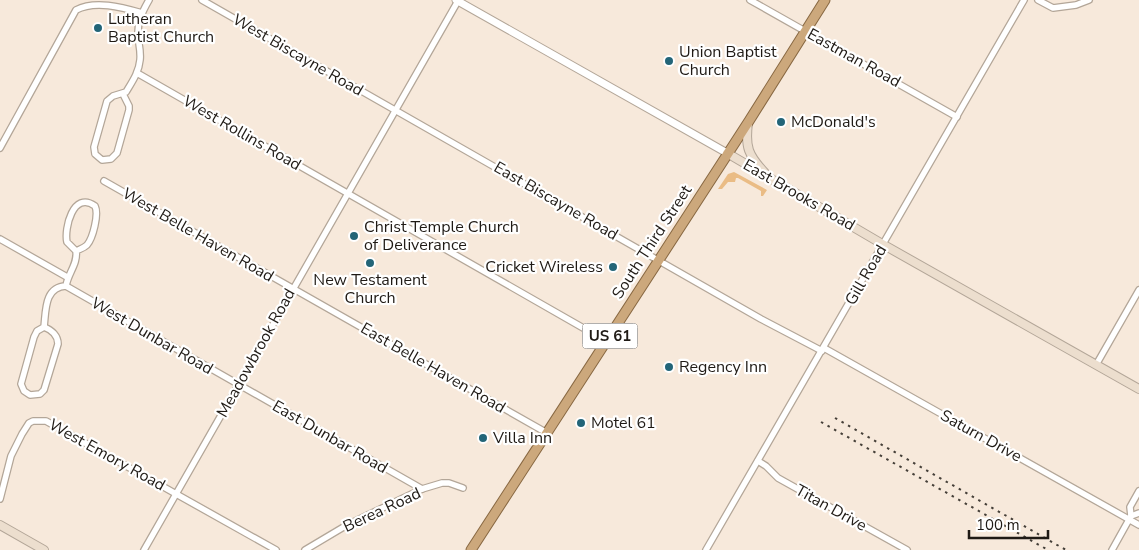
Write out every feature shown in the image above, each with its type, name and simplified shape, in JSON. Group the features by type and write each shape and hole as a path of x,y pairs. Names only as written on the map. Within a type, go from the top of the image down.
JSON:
{"highway":[{"name":"South Third Street","path":"472,550 825,0"}],"main road":[{"path":"749,121 746,136 751,157 771,180"},
{"name":"East Brooks Road","path":"727,153 884,245 1139,389"},
{"path":"0,525 44,550"}],"street":[{"path":"123,94 129,108 118,151 114,158 104,161 96,156 94,149 106,104 111,97 123,94 136,73 140,62 138,32 142,13 148,0"},
{"name":"West Biscayne Road","path":"202,0 395,109"},
{"name":"Meadowbrook Road","path":"144,550 457,0"},
{"name":"East Brooks Road","path":"457,0 727,153"},
{"name":"Eastman Road","path":"750,0 957,117"},
{"name":"Gill Road","path":"706,550 1024,0"},
{"path":"1038,0 1053,8 1076,5 1089,0"},
{"path":"0,148 76,10 85,4 99,2 142,13"},
{"name":"West Rollins Road","path":"136,73 606,341"},
{"name":"East Biscayne Road","path":"395,109 658,260 823,350"},
{"name":"West Belle Haven Road","path":"104,181 292,289"},
{"path":"44,327 46,305 49,296 56,288 66,286 67,277 75,263 76,251 67,242 67,232 76,205 80,202 87,202 95,206 98,216 88,243 76,251"},
{"path":"0,239 67,277"},
{"name":"West Dunbar Road","path":"66,286 239,385"},
{"name":"East Belle Haven Road","path":"292,289 547,434"},
{"path":"1096,364 1139,290"},
{"path":"44,327 54,333 58,344 44,390 40,394 30,394 23,388 21,382 35,335 37,331 44,327"},
{"name":"Saturn Drive","path":"823,350 1130,518 1139,525"},
{"name":"East Dunbar Road","path":"239,385 422,489"},
{"name":"West Emory Road","path":"0,499 12,452 29,423 38,420 52,423 276,550"},
{"name":"Titan Drive","path":"758,461 778,478 907,550"},
{"name":"Berea Road","path":"305,550 347,525 422,489 442,483 454,484 463,488"},
{"path":"1112,550 1130,518 1130,507 1139,491"},
{"path":"1130,518 1139,514"}],"shaded area":[{"path":"734,172 767,190 763,196 761,196 761,191 738,178 736,178 735,182 728,182 722,189 718,189 728,174"}],"railway":[{"path":"835,418 1066,550"},
{"path":"821,422 1048,550"}],"place":[{"name":"Lutheran Baptist Church","path":"98,28"},
{"name":"Union Baptist Church","path":"669,61"},
{"name":"McDonald's","path":"781,122"},
{"name":"Christ Temple Church of Deliverance","path":"354,236"},
{"name":"New Testament Church","path":"370,263"},
{"name":"Cricket Wireless","path":"613,267"},
{"name":"Regency Inn","path":"669,367"},
{"name":"Motel 61","path":"581,423"},
{"name":"Villa Inn","path":"483,438"}]}
